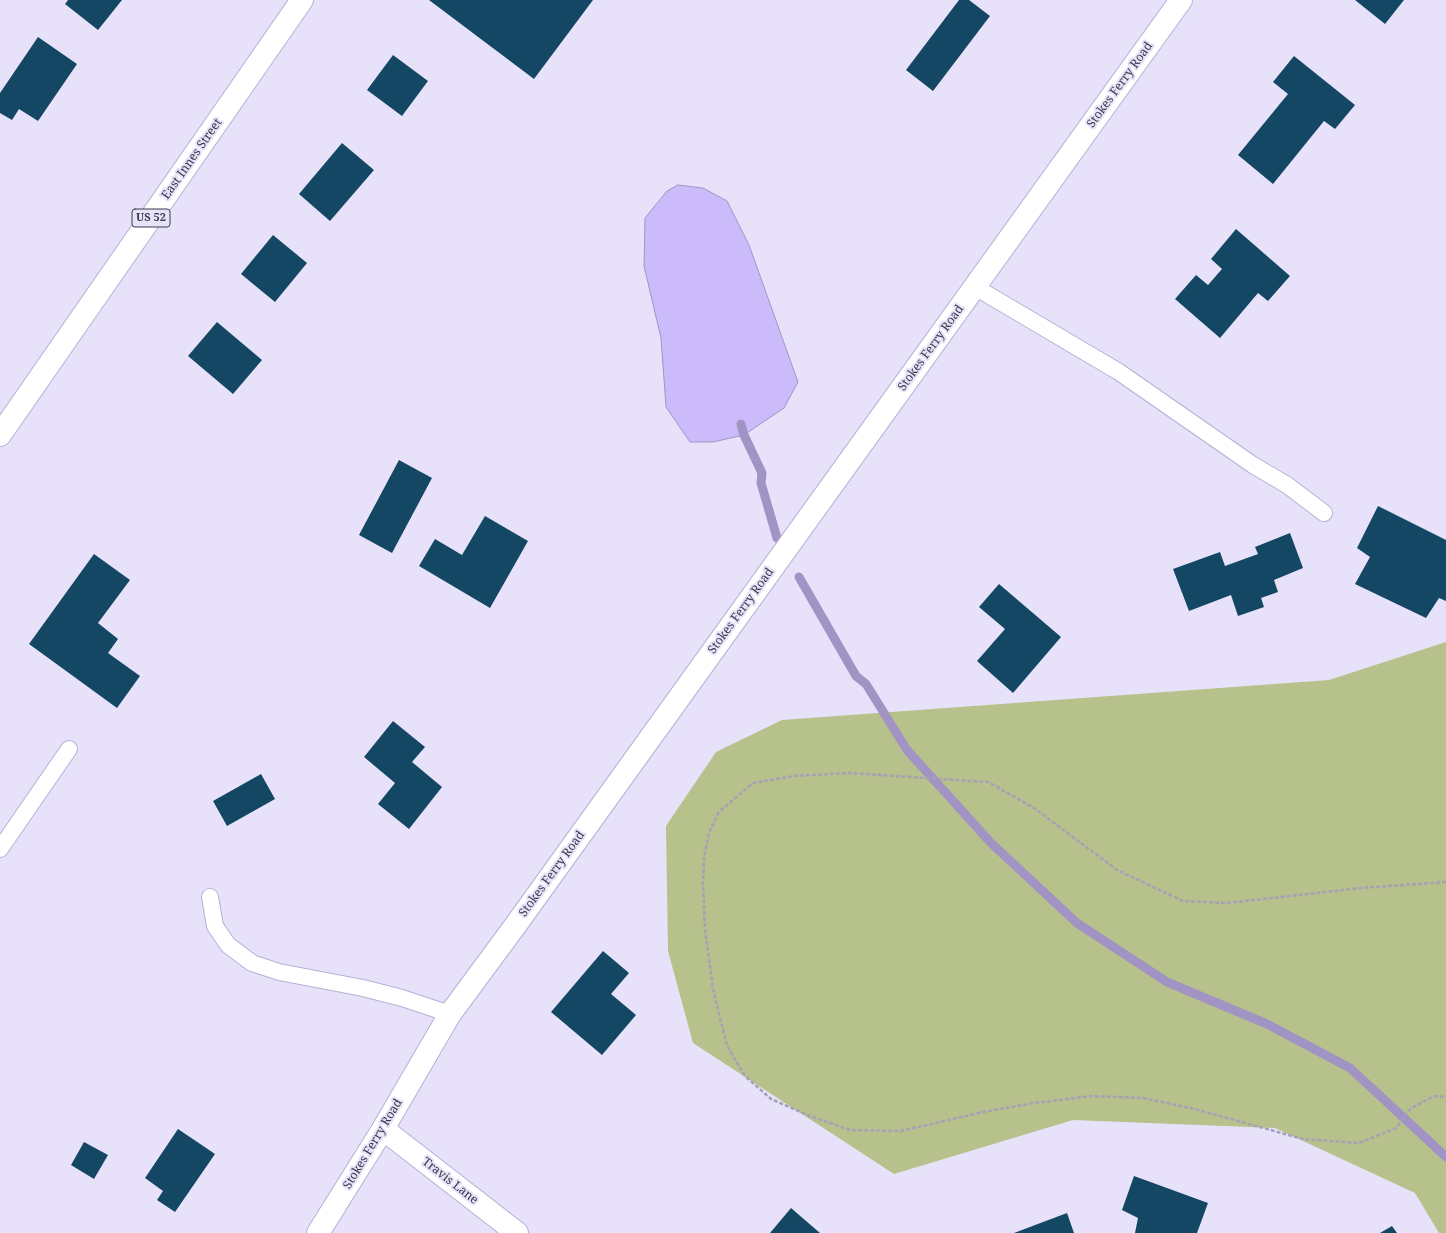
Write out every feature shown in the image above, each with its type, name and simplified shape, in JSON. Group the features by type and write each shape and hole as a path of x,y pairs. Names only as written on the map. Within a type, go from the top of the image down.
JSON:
{"street":[{"name":"East Innes Street","path":"0,435 302,0"},
{"name":"Stokes Ferry Road","path":"318,1233 383,1129 450,1014 520,920 1181,0"},
{"name":"Travis Lane","path":"383,1129 517,1233"}],"lane":[{"path":"974,287 1119,372 1253,465 1287,485 1324,513"},
{"path":"0,849 69,748"},
{"path":"210,897 215,926 228,945 252,963 279,972 363,988 402,998 450,1014"}],"path":[{"path":"1446,882 1361,888 1227,903 1183,901 1117,870 1034,808 988,782 849,773 794,776 753,783 719,812 709,833 704,857 703,883 705,929 712,989 727,1046 745,1076 771,1099 810,1116 850,1130 901,1131 1034,1103 1091,1096 1143,1098 1195,1109 1303,1140 1359,1143 1396,1128 1410,1109 1434,1096 1446,1097"}],"green space":[{"path":"1446,642 1446,1233 1439,1233 1415,1193 1275,1128 1073,1120 894,1174 693,1043 668,951 666,826 716,752 782,720 1329,680"}],"shaded area":[{"path":"678,185 703,188 727,201 749,245 798,382 784,408 744,435 713,442 690,442 666,407 661,338 644,266 645,218 667,191"}],"building":[{"path":"68,0 122,0 98,30 65,4"},
{"path":"429,0 593,0 534,79"},
{"path":"959,0 969,0 990,16 933,91 906,70"},
{"path":"1355,0 1404,0 1385,24"},
{"path":"38,37 77,64 38,121 19,109 12,120 0,113 0,93"},
{"path":"393,55 428,81 402,116 367,90"},
{"path":"1294,56 1355,105 1335,129 1324,121 1273,184 1238,155 1288,94 1273,82"},
{"path":"342,143 374,170 330,221 299,194"},
{"path":"1236,229 1290,276 1268,301 1258,293 1220,338 1175,299 1196,275 1208,285 1222,269 1211,259"},
{"path":"273,235 307,263 275,302 241,274"},
{"path":"217,322 262,360 233,394 188,356"},
{"path":"399,460 432,478 392,553 359,535"},
{"path":"1378,506 1446,540 1446,601 1439,598 1426,618 1355,584 1370,557 1357,548"},
{"path":"485,516 528,541 490,608 419,566 435,539 462,555"},
{"path":"1290,533 1303,568 1274,580 1278,592 1261,598 1264,607 1238,616 1231,595 1189,611 1173,569 1220,552 1225,566 1258,554 1255,547"},
{"path":"94,554 130,580 98,623 118,639 108,653 140,676 117,708 29,644"},
{"path":"999,584 1061,637 1013,693 977,661 1005,629 979,607"},
{"path":"393,721 425,747 412,762 442,787 409,829 378,804 395,783 364,757"},
{"path":"261,774 275,799 227,826 213,801"},
{"path":"603,951 629,973 611,994 636,1015 602,1055 551,1012"},
{"path":"178,1129 215,1154 175,1212 157,1200 163,1191 145,1178"},
{"path":"84,1142 108,1155 94,1179 71,1165"},
{"path":"1134,1176 1208,1203 1197,1233 1135,1233 1138,1218 1122,1210"},
{"path":"791,1208 820,1233 770,1233"},
{"path":"1067,1213 1074,1233 1014,1233"},
{"path":"1392,1226 1397,1233 1380,1233"}],"waterway":[{"path":"741,424 744,435 762,473 761,483 777,538"},
{"path":"799,577 856,676 866,684 907,750 991,843 1077,923 1167,982 1267,1024 1350,1068 1446,1157"}]}
